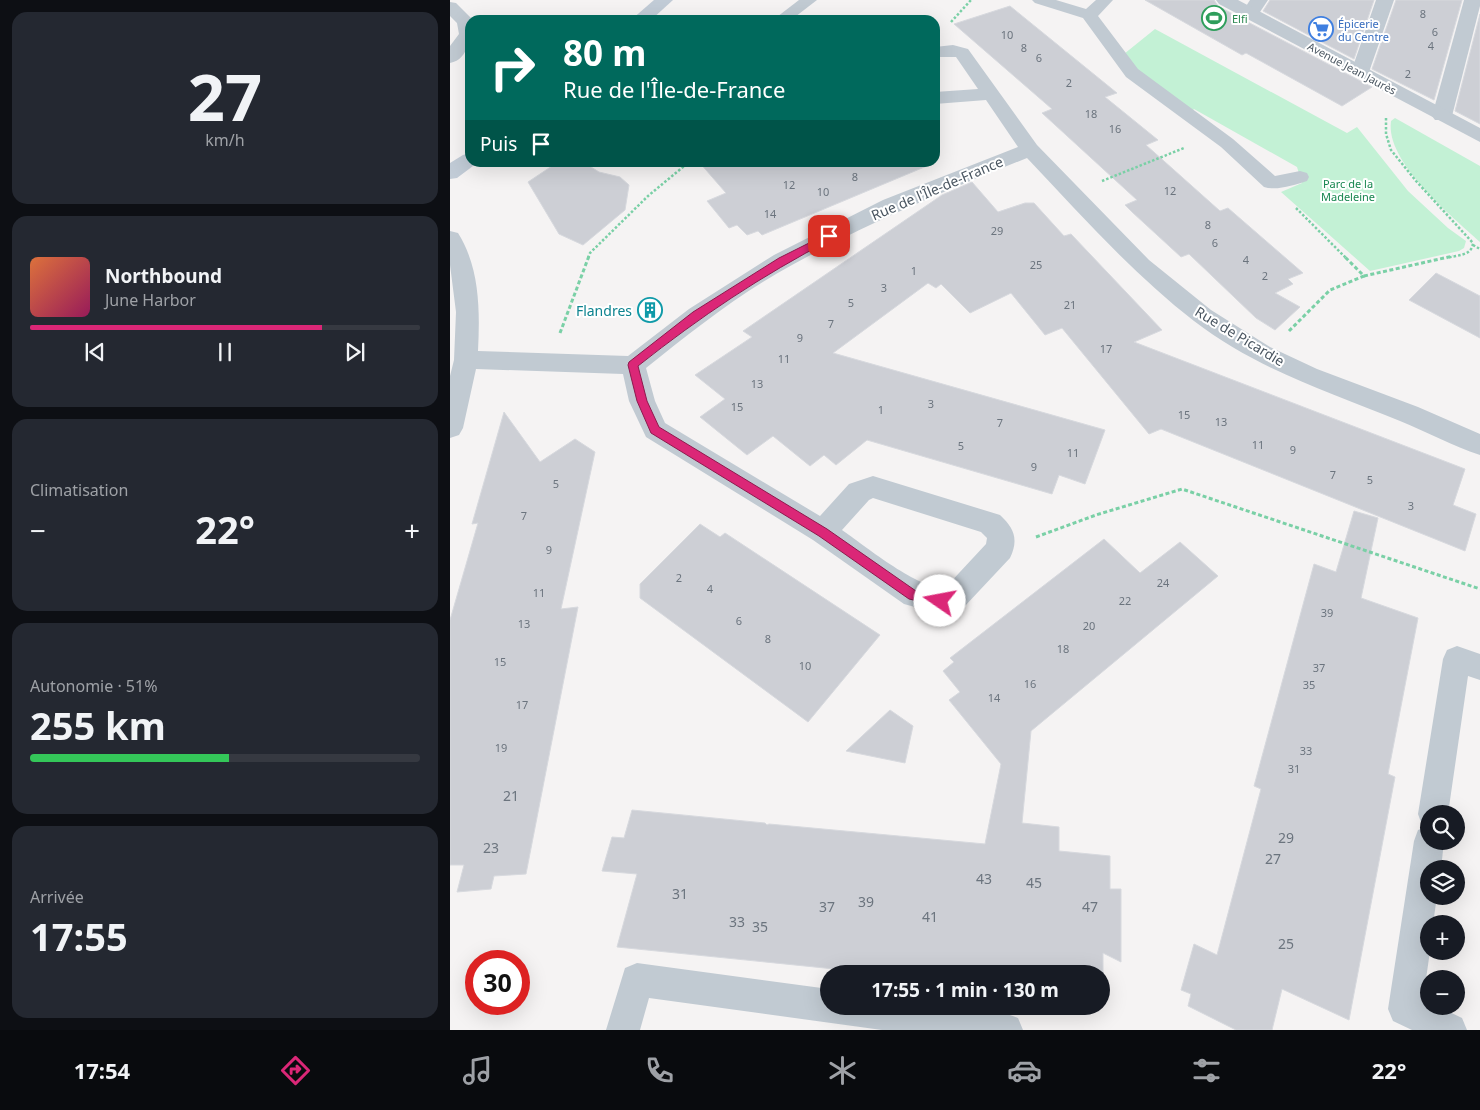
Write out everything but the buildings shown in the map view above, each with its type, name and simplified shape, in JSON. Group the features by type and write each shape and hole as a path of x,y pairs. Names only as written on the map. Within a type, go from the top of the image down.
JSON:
{"main road":[{"path":"646,15 664,0"},
{"path":"450,173 465,162"}],"street":[{"name":"Avenue Jean Jaurès","path":"1225,0 1255,7 1360,72 1480,136"},
{"path":"1360,72 1385,0"},
{"path":"1442,116 1473,0"},
{"path":"450,7 465,22"},
{"path":"450,58 465,38"},
{"name":"Rue de Picardie","path":"940,51 953,50 962,53 1030,149 1141,265 1203,316 1266,355 1308,376 1409,414 1480,445"},
{"path":"940,98 990,94"},
{"name":"Rue de l'Île-de-France","path":"633,365 697,315 782,260 891,205 1030,149"},
{"path":"450,238 460,263 468,312 466,360 450,428"},
{"path":"466,360 633,365 642,401 655,430 823,532 914,595 940,601 954,598 1000,549 1001,534 990,523 872,487 859,492 823,532"}],"lane":[{"path":"788,15 808,0"},
{"path":"1040,0 1089,16 1119,51 1132,74 1219,137 1271,183 1300,177"},
{"path":"1089,16 1105,0"},
{"path":"1434,805 1457,659 1480,667"},
{"path":"1428,850 1404,1009 1450,1030"},
{"path":"623,1030 637,980 820,1005"},
{"path":"896,1015 1006,1030"}],"path":[{"path":"1394,91 1384,97 1386,134 1391,150 1422,188 1473,245 1480,250"},
{"path":"1074,195 1199,142 1219,137"},
{"path":"549,363 590,253 648,196 683,167"},
{"path":"1271,183 1364,276"},
{"path":"1466,241 1471,241"},
{"path":"1266,355 1327,291 1344,281 1468,253 1473,245"},
{"path":"1000,549 1096,515 1182,489 1480,590"}],"green space":[{"name":"Parc de la Madeleine","path":"1155,29 1347,133 1357,127 1408,191 1448,228 1466,241 1464,248 1459,251 1370,271 1281,192 1302,183 1297,167 1194,109 1191,112 1133,71 1124,54"},
{"path":"1395,118 1480,166 1480,242 1423,187 1398,154 1392,137 1391,121"}],"place":[{"name":"Elfi","path":"1214,18"},
{"name":"Épicerie du Centre","path":"1321,29"},
{"name":"Flandres","path":"650,310"}],"route":[{"path":"829,236 782,260 697,315 633,365 642,401 655,430 823,532 914,595 940,601"}]}
